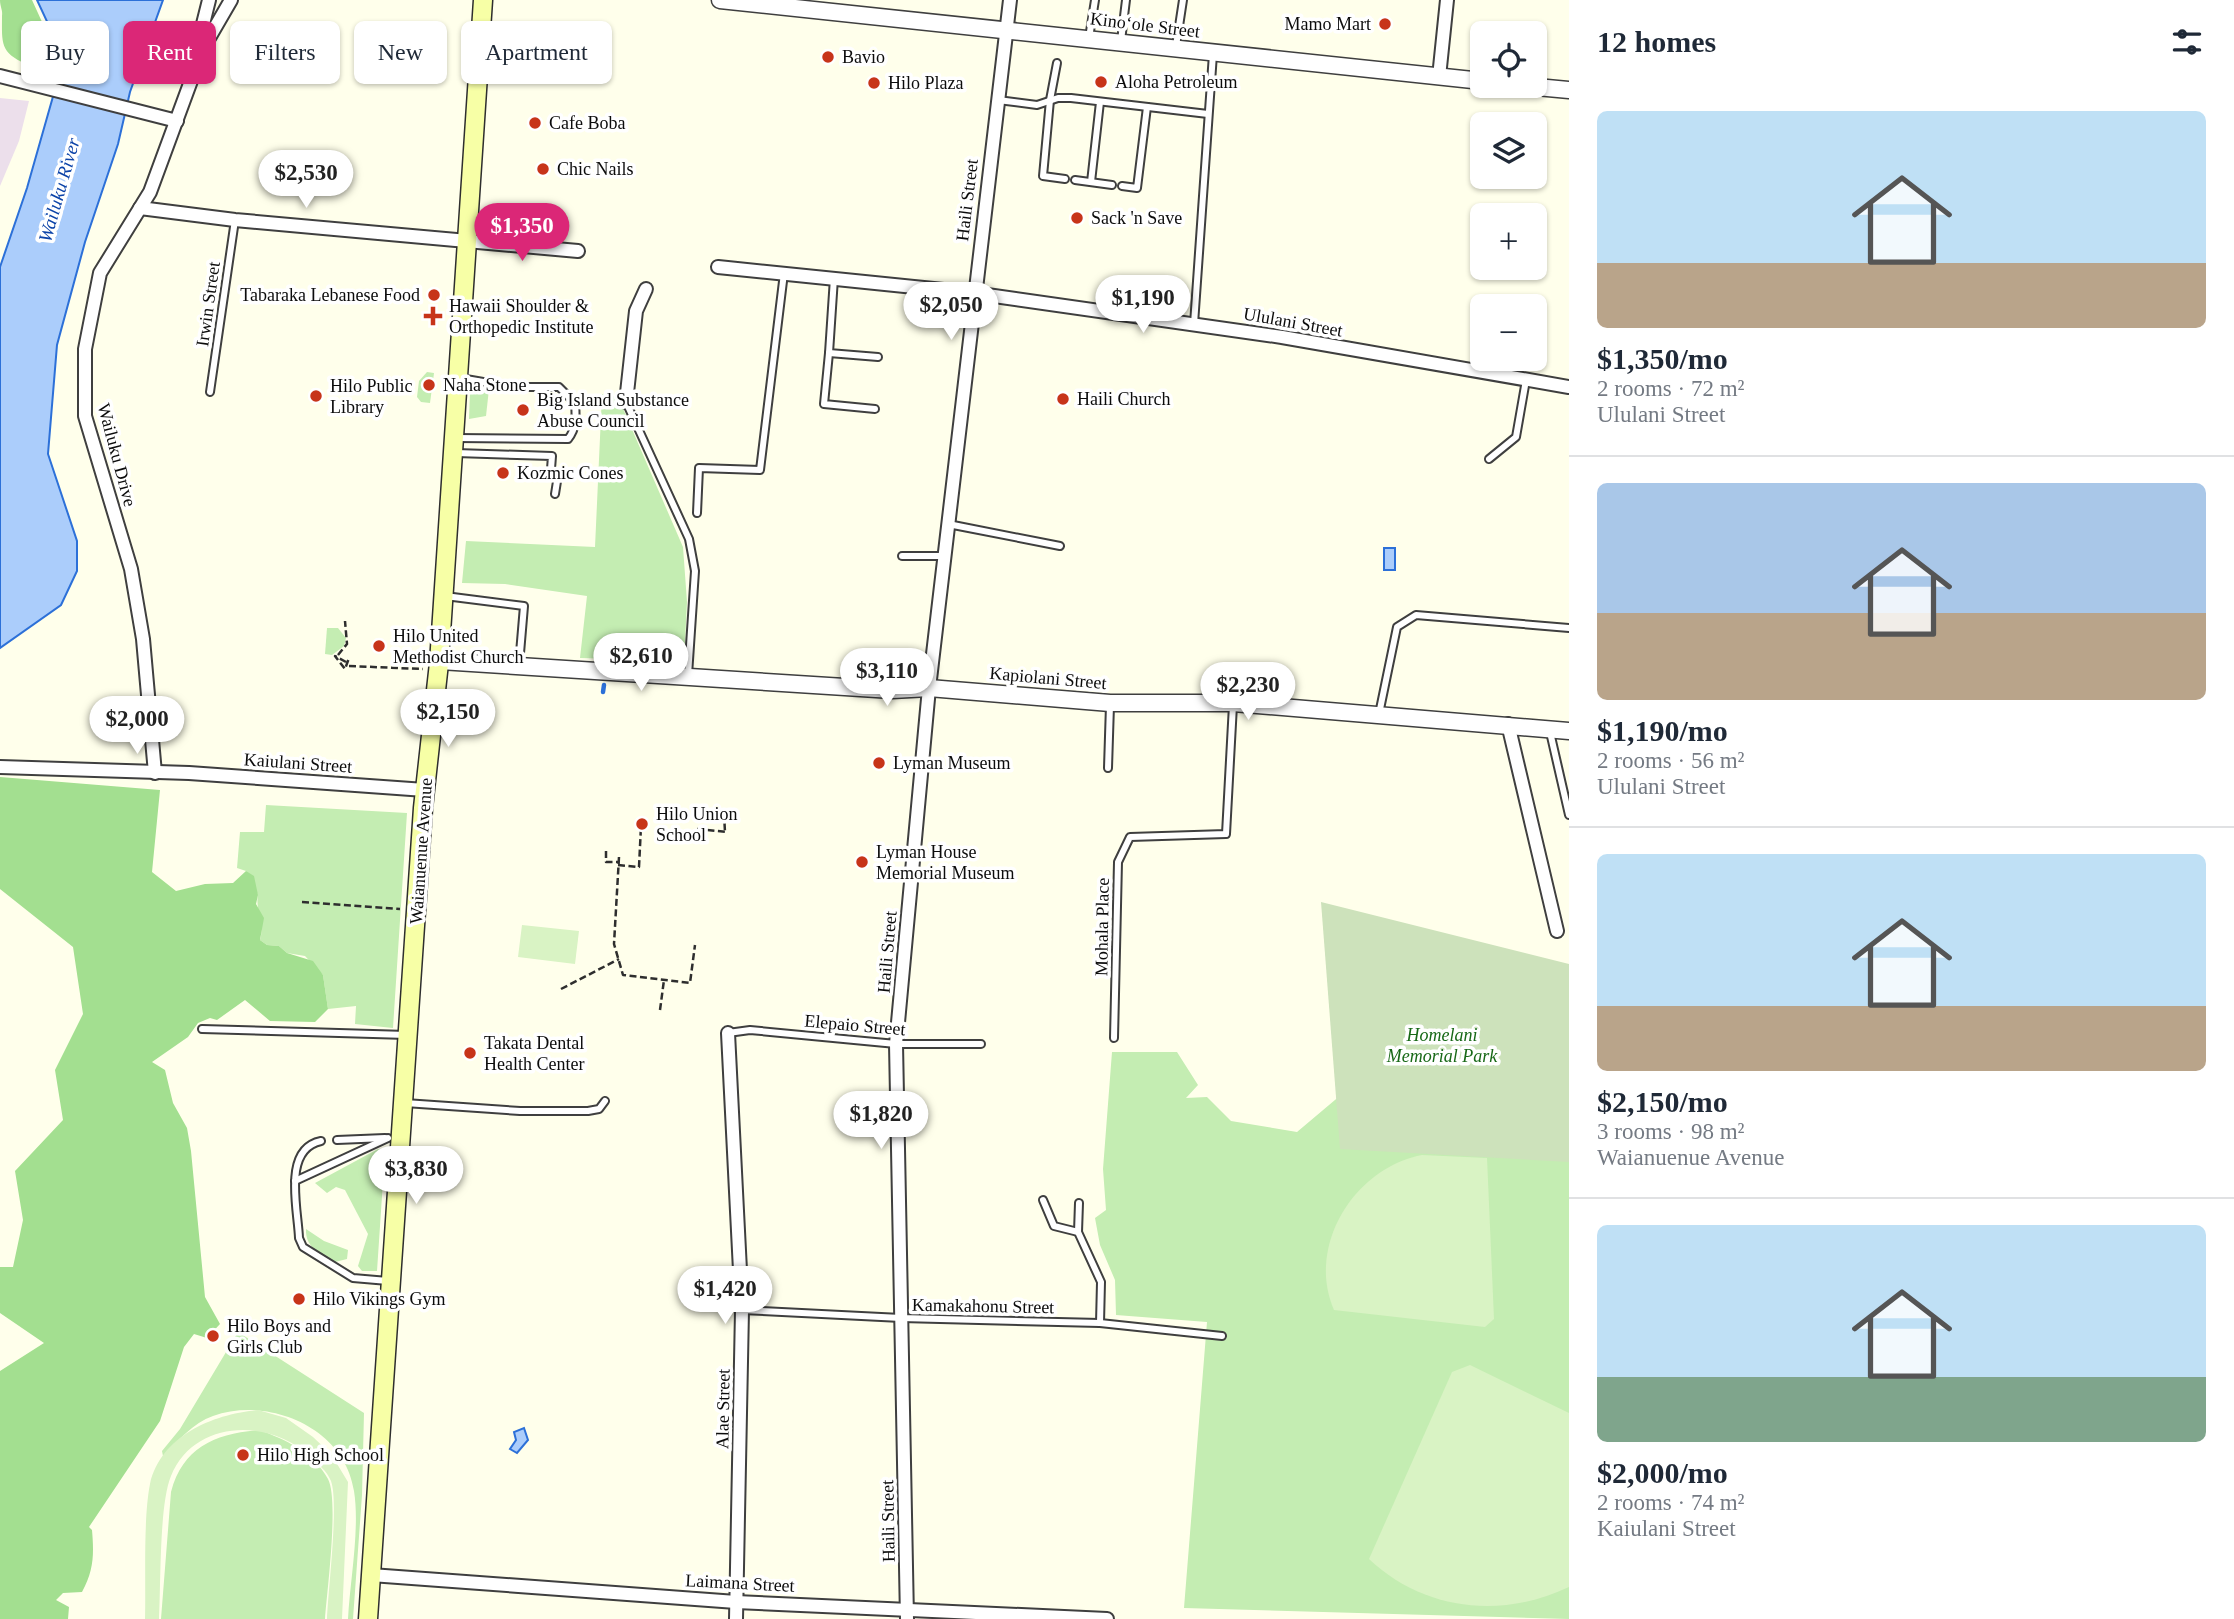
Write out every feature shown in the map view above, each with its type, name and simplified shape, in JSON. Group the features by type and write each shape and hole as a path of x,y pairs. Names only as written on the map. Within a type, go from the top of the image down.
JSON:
{"main road":[{"name":"Waianuenue Avenue","path":"368,1619 391,1282 395,1138 403,1103 409,1034 431,665 443,596 483,0"}],"street":[{"name":"Wailuku Drive","path":"204,21 209,0"},
{"path":"216,26 231,0"},
{"name":"Kinoʻole Street","path":"720,0 1006,28 1470,80"},
{"name":"Haili Street","path":"908,1614 896,1044 929,688 973,293 1010,0"},
{"path":"1439,77 1447,0"},
{"path":"0,76 132,107 177,121"},
{"name":"Wailuku Drive","path":"155,773 143,639 125,544 85,416 84,372 100,273 150,192 190,84"},
{"path":"1547,88 1569,90"},
{"path":"140,208 235,220 578,251"},
{"name":"Ululani Street","path":"719,267 973,293 1194,324 1569,387"},
{"path":"626,402 636,311 646,289"},
{"name":"Kapiolani Street","path":"431,665 519,667 892,691 929,688 1110,703 1233,703 1569,731"},
{"path":"1508,724 1557,931"},
{"name":"Kaiulani Street","path":"0,767 155,773 425,790"},
{"name":"Alae Street","path":"728,1033 742,1310 736,1619"},
{"name":"Laimana Street","path":"371,1575 908,1614 1107,1619"}],"lane":[{"path":"1089,38 1095,0"},
{"path":"1121,41 1126,0"},
{"path":"1176,48 1183,0"},
{"path":"1194,324 1213,52"},
{"path":"1057,63 1050,100 1043,176 1065,179"},
{"path":"998,100 1037,105 1058,98 1208,114"},
{"path":"1091,182 1100,102"},
{"path":"1122,186 1137,188 1147,107"},
{"path":"1075,180 1112,185"},
{"name":"Irwin Street","path":"209,392 235,220"},
{"path":"697,513 699,468 760,470 784,273"},
{"path":"834,278 824,404 874,409"},
{"path":"829,353 878,357"},
{"path":"454,445 568,439 574,432 576,416 575,403 559,387 513,387 458,378"},
{"path":"1489,460 1516,437 1526,380"},
{"path":"626,402 689,539 695,571 688,677"},
{"path":"454,445 552,456 551,469 558,475 555,494"},
{"path":"948,524 1060,546"},
{"path":"902,556 945,556"},
{"path":"443,596 524,606 519,667"},
{"path":"1379,714 1396,627 1416,615 1569,628"},
{"path":"1108,768 1110,703"},
{"name":"Mohala Place","path":"1114,1038 1118,862 1130,837 1226,834 1233,703"},
{"path":"1549,731 1569,815"},
{"path":"202,1029 409,1034"},
{"name":"Elepaio Street","path":"728,1033 750,1030 896,1044 981,1044"},
{"path":"403,1103 588,1111 599,1109 606,1101"},
{"path":"337,1140 395,1138"},
{"path":"295,1181 395,1138"},
{"path":"321,1141 312,1143 299,1155 295,1181 299,1238 308,1253 353,1278 391,1282"},
{"path":"1043,1200 1054,1226 1079,1232"},
{"path":"1079,1203 1079,1232 1101,1282 1100,1322"},
{"name":"Kamakahonu Street","path":"742,1310 901,1318 1100,1322 1222,1335"}],"path":[{"path":"345,621 347,643 334,657 345,669 348,662"},
{"path":"338,655 348,662 431,665"},
{"path":"697,829 726,832 724,814 702,811"},
{"path":"606,851 606,862 639,867 642,826 636,826"},
{"path":"619,857 614,944 623,975 690,983 695,945"},
{"path":"302,902 403,909"},
{"path":"561,989 618,959"},
{"path":"660,1010 664,980"}],"shaded area":[{"path":"0,98 29,101 19,141 0,186"}],"green space":[{"path":"0,0 32,0 42,21 21,21 21,62 4,46"},
{"path":"427,372 434,373 430,403 421,402 417,397 419,381"},
{"path":"489,389 486,416 469,419 470,392"},
{"path":"602,394 618,397 683,547 687,602 684,661 580,658 587,596 505,584 462,583 466,541 595,547"},
{"path":"327,628 338,628 346,638 344,646 332,655 325,654"},
{"path":"0,777 160,790 152,872 176,891 205,884 233,883 246,871 254,876 258,895 256,904 264,918 260,940 267,945 279,946 287,953 313,961 323,975 328,1009 315,1022 270,1021 245,1000 217,1020 210,1018 198,1023 188,1037 152,1062 165,1070 173,1103 187,1128 205,1297 220,1324 207,1338 194,1334 184,1347 160,1421 89,1527 92,1530 93,1554 86,1584 82,1592 63,1593 56,1600 69,1607 68,1619 0,1619 0,1371 44,1343 0,1313 0,1267 13,1267 23,1220 15,1171 63,1120 55,1070 83,1014 73,947 0,889"},
{"path":"266,805 407,813 393,1028 355,1024 356,1006 328,1009 323,975 305,956 287,953 279,946 267,945 260,940 258,895 246,871 237,868 240,832 264,832"},
{"name":"Homelani Memorial Park","path":"1321,902 1569,964 1569,1162 1340,1149"},
{"path":"522,925 579,931 575,964 518,957"},
{"path":"1112,1052 1177,1052 1198,1085 1186,1098 1207,1097 1231,1121 1297,1132 1348,1089 1569,1067 1569,1619 1184,1608 1207,1322 1116,1315 1115,1280 1100,1245 1095,1218 1106,1210 1103,1169"},
{"path":"378,1149 385,1151 377,1271 362,1271 358,1266 368,1234 345,1190 336,1187 327,1193 315,1183"},
{"path":"1422,1155 1487,1158 1494,1319 1485,1327 1334,1310 1327,1285 1326,1261 1332,1236 1342,1213 1357,1193 1376,1176 1398,1163"},
{"path":"306,1229 324,1241 348,1250 347,1259 335,1262 319,1253 308,1241"},
{"path":"238,1332 364,1413 362,1495 353,1619 348,1619 355,1538 354,1491 348,1469 336,1450 320,1434 301,1422 280,1414 257,1410 235,1411 213,1416 199,1423 163,1456 162,1451 180,1429"},
{"path":"1470,1365 1569,1413 1569,1587 1543,1597 1491,1606 1439,1599 1414,1590 1369,1559 1452,1372"},
{"path":"258,1410 286,1418 313,1437 331,1454 348,1482 342,1619 327,1619 334,1508 329,1477 294,1444 255,1431 234,1430 197,1444 182,1457 171,1476 162,1525 159,1619 145,1619 146,1515 150,1484 156,1467 165,1452 192,1430 224,1416"},
{"path":"259,1430 307,1454 328,1479 332,1525 325,1619 161,1619 171,1492 176,1477 184,1464 203,1446 228,1435"}],"water":[{"name":"Wailuku River","path":"37,0 163,0 155,21 123,21 123,84 133,84 118,144 85,242 57,345 48,454 77,541 77,571 61,605 0,648 0,267 27,188 56,84 109,84 109,21 47,21"},
{"path":"1384,548 1395,548 1395,570 1384,570"},
{"path":"524,1428 528,1440 517,1453 510,1449 516,1440 514,1432"}],"waterway":[{"path":"603,692 604,685"}],"place":[{"name":"Mamo Mart","path":"1385,24"},
{"name":"Bavio","path":"828,57"},
{"name":"Aloha Petroleum","path":"1101,82"},
{"name":"Hilo Plaza","path":"874,83"},
{"name":"Cafe Boba","path":"535,123"},
{"name":"Chic Nails","path":"543,169"},
{"name":"Sack 'n Save","path":"1077,218"},
{"name":"Tabaraka Lebanese Food","path":"434,295"},
{"name":"Hawaii Shoulder & Orthopedic Institute","path":"433,316"},
{"name":"Naha Stone","path":"429,385"},
{"name":"Hilo Public Library","path":"316,396"},
{"name":"Haili Church","path":"1063,399"},
{"name":"Big Island Substance Abuse Council","path":"523,410"},
{"name":"Kozmic Cones","path":"503,473"},
{"name":"Hilo United Methodist Church","path":"379,646"},
{"name":"Lyman Museum","path":"879,763"},
{"name":"Hilo Union School","path":"642,824"},
{"name":"Lyman House Memorial Museum","path":"862,862"},
{"name":"Takata Dental Health Center","path":"470,1053"},
{"name":"Hilo Vikings Gym","path":"299,1299"},
{"name":"Hilo Boys and Girls Club","path":"213,1336"},
{"name":"Hilo High School","path":"243,1455"}]}
